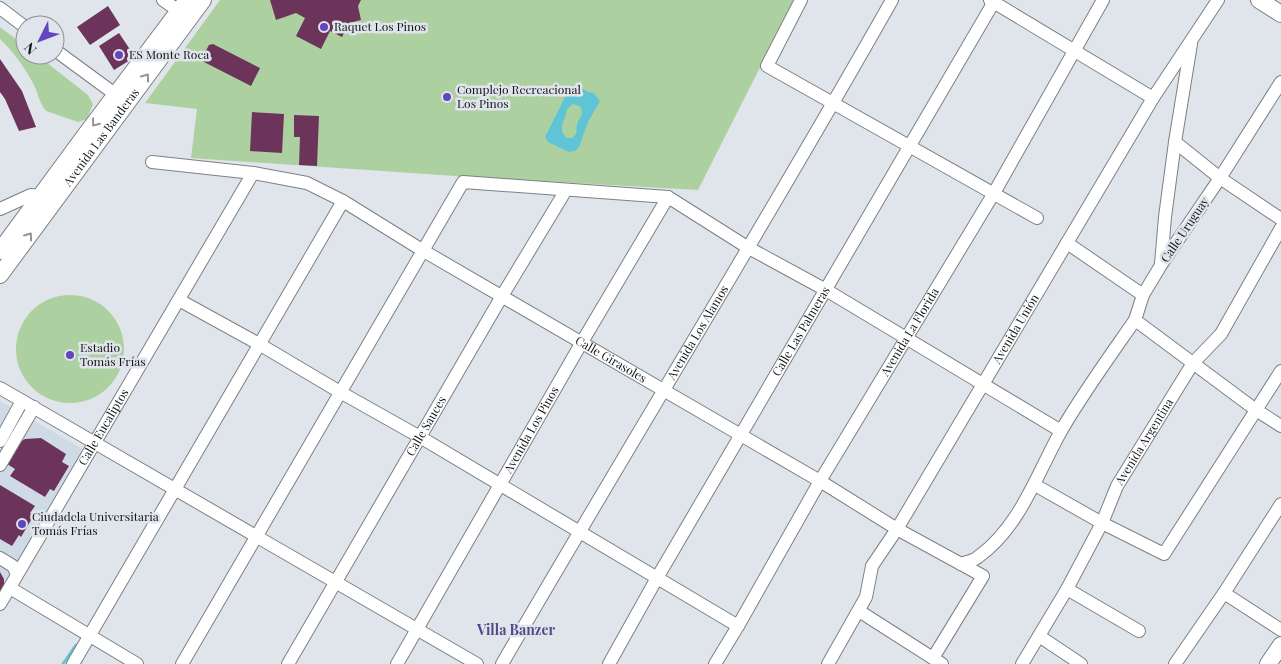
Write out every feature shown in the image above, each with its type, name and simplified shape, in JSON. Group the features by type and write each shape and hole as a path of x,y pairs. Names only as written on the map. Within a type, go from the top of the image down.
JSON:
{"main road":[{"name":"Avenida Las Banderas","path":"0,251 40,196 203,0"},
{"path":"1259,0 1281,14"},
{"name":"Avenida Las Banderas","path":"0,275 183,5"},
{"path":"1268,664 1281,645"}],"street":[{"path":"163,0 183,5"},
{"path":"801,0 768,66 1037,218"},
{"name":"Avenida Los Alamos","path":"502,664 892,0"},
{"name":"Avenida La Florida","path":"715,664 820,481 994,193 1103,0"},
{"name":"Avenida Unión","path":"828,664 866,597 872,566 897,529 1153,98 1218,0"},
{"path":"993,1 1153,98"},
{"name":"Calle Las Palmeras","path":"610,664 993,1"},
{"path":"0,8 15,19"},
{"path":"1161,265 1175,142 1192,40"},
{"path":"65,57 121,99"},
{"name":"Calle Uruguay","path":"960,564 977,559 996,541 1011,522 1035,484 1061,431 1134,320 1143,295 1161,265 1220,178 1281,82"},
{"path":"1175,142 1220,178 1281,219"},
{"name":"Calle Girasoles","path":"152,162 253,172 307,182 343,201 422,250 820,481 897,529 983,576 938,661"},
{"name":"Calle Eucaliptos","path":"0,604 93,442 179,300 253,172"},
{"path":"182,664 463,182 668,197 747,247 826,290 1061,431"},
{"name":"Calle Sauces","path":"288,664 502,296 566,190"},
{"path":"0,208 30,195 40,196"},
{"name":"Avenida Los Pinos","path":"397,664 582,342 668,197"},
{"path":"73,664 343,201"},
{"name":"Avenida Argentina","path":"1022,664 1067,589 1102,523 1116,486 1193,363 1221,334 1281,228"},
{"path":"1067,244 1143,295"},
{"path":"179,300 259,344 501,485 738,626"},
{"path":"1134,320 1256,410 1281,426"},
{"path":"1035,484 1102,523 1164,554 1281,371"},
{"path":"0,388 477,664"},
{"path":"0,441 22,401"},
{"path":"0,465 34,408"},
{"path":"1175,664 1224,593 1281,504"},
{"path":"0,558 13,566 17,574"},
{"path":"10,588 137,664"},
{"path":"1067,589 1139,631"},
{"path":"1224,593 1281,630"},
{"path":"859,611 938,661"},
{"path":"1039,636 1081,664"}],"shaded area":[{"name":"Ciudadela Universitaria Tomás Frías","path":"0,401 86,451 0,598"}],"green space":[{"name":"Complejo Recreacional Los Pinos","path":"220,0 794,0 698,190 191,158 197,109 145,103"},
{"path":"0,27 15,38 15,55 14,54 0,39"},
{"path":"22,65 50,65 88,95 93,104 87,119 78,122 46,111"},
{"name":"Estadio Tomás Frías","path":"70,295 91,299 108,311 120,328 124,349 120,370 108,387 91,399 70,403 49,399 32,387 20,370 16,349 20,328 32,311 49,299"}],"water":[{"path":"574,85 594,93 600,101 588,122 579,147 575,151 569,152 548,142 545,137 565,97 566,91","holes":["573,104 580,106 582,114 577,125 576,134 572,138 567,138 562,131 562,124 567,109"]}],"building":[{"name":"Raquet Los Pinos","path":"270,0 361,0 358,6 361,20 349,23 342,37 330,31 321,49 296,36 305,18 296,13 276,20"},
{"path":"108,6 120,25 90,45 77,27"},
{"path":"119,33 135,57 114,70 99,46"},
{"path":"213,44 260,68 251,86 204,62 202,58 209,45"},
{"path":"0,59 22,91 36,127 19,131 0,92"},
{"path":"252,112 284,114 282,153 250,151"},
{"path":"294,115 319,116 317,166 299,165 300,137 294,137"},
{"path":"41,438 66,454 62,462 69,466 54,491 50,489 45,497 10,476 15,469 4,462 20,442 25,439"},
{"path":"0,485 35,506 30,513 34,515 21,537 19,535 12,546 0,539"},
{"path":"0,572 4,579 4,590 0,597"}],"waterway":[{"path":"63,664 76,645"}],"place":[{"name":"Raquet Los Pinos","path":"324,27"},
{"name":"ES Monte Roca","path":"119,55"},
{"name":"Complejo Recreacional Los Pinos","path":"447,97"},
{"name":"Estadio Tomás Frías","path":"70,355"},
{"name":"Ciudadela Universitaria Tomás Frías","path":"22,524"}],"district":[{"name":"Villa Banzer","path":"516,630"}]}
